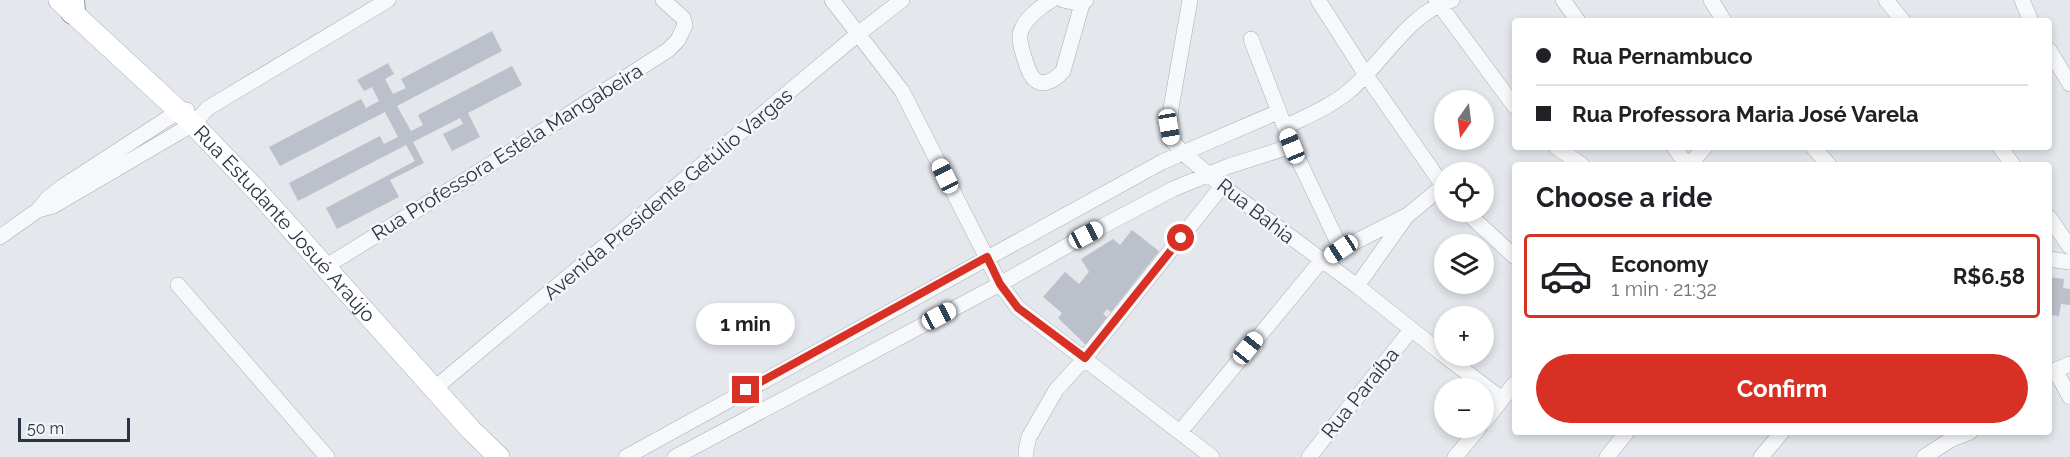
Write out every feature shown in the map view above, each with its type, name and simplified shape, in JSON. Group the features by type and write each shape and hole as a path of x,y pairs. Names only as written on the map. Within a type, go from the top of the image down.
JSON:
{"main road":[{"name":"Rua Estudante Josué Araújo","path":"68,4 186,118 259,193 471,430 499,457"}],"street":[{"path":"0,237 38,210 48,198 95,173 186,118 208,108 388,0"},
{"name":"Rua Professora Estela Mangabeira","path":"325,267 507,154 668,50 685,25 682,18 663,0"},
{"path":"832,0 903,91 1000,284 1018,308 1212,457"},
{"name":"Avenida Presidente Getúlio Vargas","path":"435,388 858,34 902,0"},
{"path":"1052,0 1036,12 1020,33 1020,45 1031,76 1039,81 1048,82 1055,80 1063,71 1084,2 1063,0"},
{"path":"1182,152 1171,139 1169,127 1190,0"},
{"path":"1318,0 1366,75 1434,173"},
{"path":"1563,0 1576,18"},
{"path":"1711,0 1722,18"},
{"path":"1886,0 1901,18"},
{"path":"2022,0 2030,18"},
{"path":"1285,127 1334,103 1366,75 1404,32 1442,1 1512,103"},
{"path":"1251,39 1292,146 1341,249"},
{"path":"2052,56 2070,84"},
{"path":"626,457 1182,152 1278,112"},
{"path":"675,457 1173,189 1208,174 1292,146"},
{"path":"1560,150 1578,162"},
{"path":"1676,150 1686,162"},
{"path":"1691,162 1702,150"},
{"path":"1816,150 1826,162"},
{"name":"Rua Bahia","path":"1182,152 1222,186 1357,286 1434,347"},
{"path":"1026,457 1029,437 1056,390 1085,358 1222,186"},
{"path":"1180,432 1322,261 1408,215 1434,195"},
{"path":"1357,286 1408,215"},
{"path":"2052,221 2070,247"},
{"path":"1477,222 1512,254"},
{"path":"2052,260 2070,262"},
{"path":"178,285 327,457"},
{"name":"Rua Paraíba","path":"1309,457 1411,330"},
{"path":"2059,382 2070,364"},
{"name":"Rua Bahia","path":"1459,366 1502,399"},
{"path":"1494,409 1512,387"},
{"path":"1607,457 1625,435"},
{"path":"1761,457 1779,435"},
{"path":"1924,457 1953,436"},
{"path":"1455,457 1471,438"}],"building":[{"path":"492,31 502,51 397,106 411,131 423,125 418,115 512,66 522,85 468,113 480,137 452,151 443,134 463,124 460,118 413,142 424,163 390,180 399,197 337,229 326,208 415,161 406,145 298,201 289,183 380,136 384,144 398,137 385,112 280,166 269,147 361,99 366,108 379,101 372,87 364,91 357,80 388,63 394,74 385,79 393,94 406,88 401,79"},
{"path":"1132,230 1159,251 1111,312 1107,309 1103,314 1107,317 1086,345 1058,318 1062,313 1043,297 1065,272 1079,284 1089,272 1081,259 1113,239 1120,245"},
{"path":"2052,277 2064,279 2063,288 2070,289 2070,305 2061,304 2059,316 2052,315"}],"route":[{"path":"746,390 987,257 1000,284 1018,308 1085,358 1181,238"}]}
